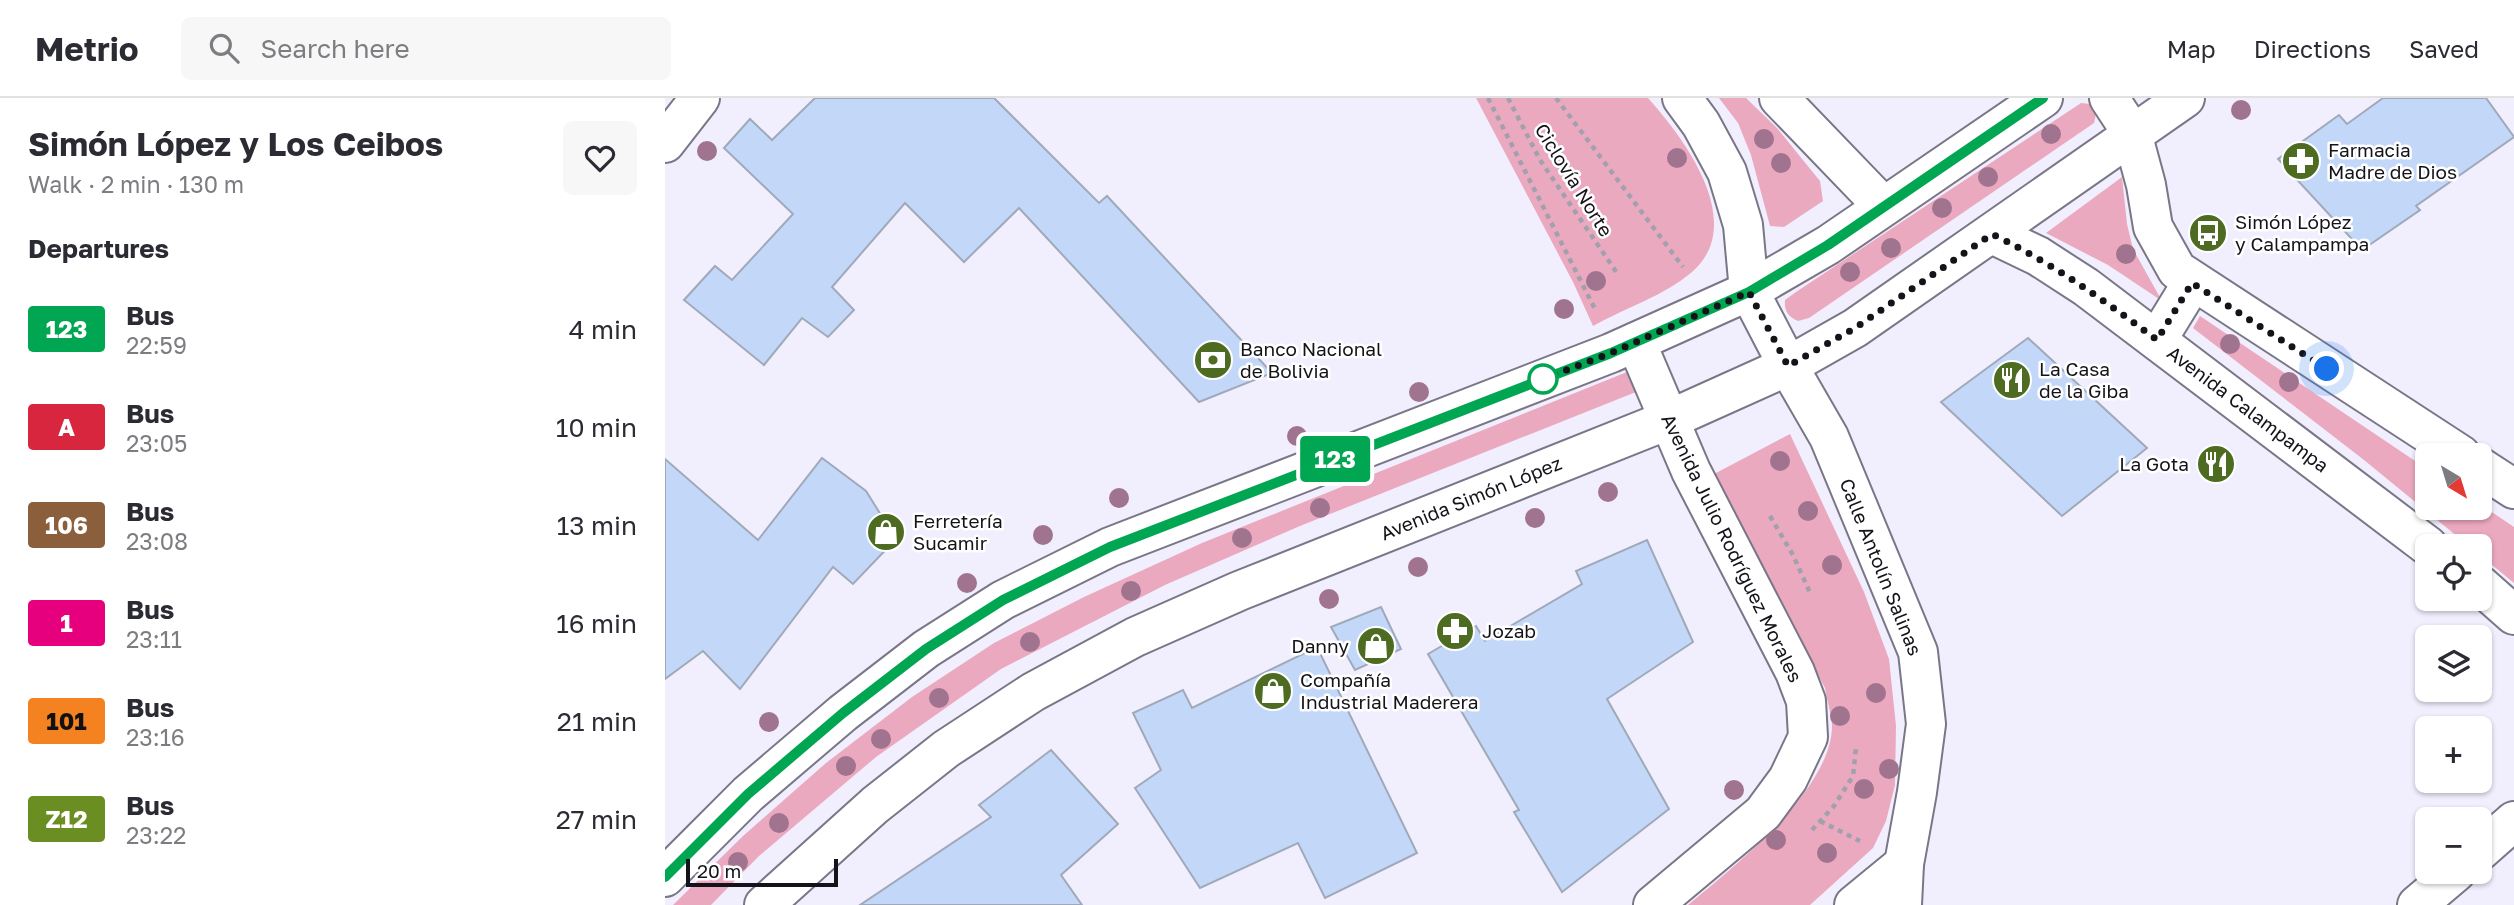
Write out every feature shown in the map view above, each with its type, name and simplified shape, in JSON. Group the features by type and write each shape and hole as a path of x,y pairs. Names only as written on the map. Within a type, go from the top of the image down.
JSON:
{"main road":[{"path":"665,143 700,98"},
{"path":"1682,98 1701,124 1727,172 1743,225 1749,292"},
{"path":"1779,98 1883,206"},
{"path":"665,877 748,794 843,713 926,649 1003,600 1110,547 1636,342 1749,292 1828,245 2043,98"},
{"path":"2109,98 2132,133 2146,185 2153,227 2177,270 2192,283 2442,443"},
{"name":"Avenida Simón López","path":"764,905 875,805 946,749 1033,692 1135,637 1239,591 1668,420 1788,366 1855,328 2185,98"},
{"name":"Avenida Calampampa","path":"1992,234 2038,256 2087,287 2415,536"},
{"path":"2157,340 2192,283"},
{"name":"Calle Antolín Salinas","path":"1749,292 1829,437 1918,652 1926,724 1904,864 1902,905"},
{"name":"Avenida Julio Rodríguez Morales","path":"1636,342 1692,471 1795,672 1806,701 1808,737 1788,779 1763,813 1653,905"},
{"path":"2492,475 2514,489"},
{"path":"2492,596 2514,615"},
{"path":"2492,840 2514,821"},
{"path":"1854,905 1904,864"},
{"path":"2417,905 2442,884"}],"path":[{"path":"1488,98 1597,313"},
{"name":"Ciclovía Norte","path":"1508,98 1541,160 1619,276"},
{"path":"1556,98 1683,267"},
{"path":"1820,821 1860,839 1861,849"}],"shaded area":[{"path":"1476,98 1648,98 1678,135 1705,182 1712,206 1714,230 1708,252 1692,272 1681,280 1657,295 1593,326 1573,282"},
{"path":"1719,98 1746,98 1777,128 1820,181 1823,201 1784,227 1770,226 1751,155 1738,123"},
{"path":"2081,103 2090,104 2096,114 2094,123 1809,318 1798,321 1787,313 1785,300 1796,292"},
{"path":"2122,177 2127,224 2133,249 2162,301 2108,265 2046,233"},
{"path":"2200,316 2415,461 2415,502 2364,460 2193,328"},
{"path":"1627,372 1636,392 1300,526 1165,585 1001,669 876,757 759,856 711,905 673,905 743,836 826,763 912,697 994,643 1084,597 1202,543"},
{"path":"1790,434 1864,592 1889,659 1896,726 1895,785 1886,821 1873,848 1810,905 1688,905 1778,824 1799,800 1828,749 1832,725 1825,688 1714,474"},
{"path":"2492,512 2514,527 2514,583 2492,565 2492,534 2454,534 2437,520 2492,520"}],"building":[{"path":"815,98 994,98 1099,203 1107,196 1272,373 1199,402 1019,208 964,262 905,203 832,287 854,310 828,337 802,318 764,365 684,300 715,266 732,280 793,214 724,148 750,119 772,140"},
{"path":"2383,98 2486,98 2514,137 2416,206 2420,210 2362,250 2278,159 2339,115 2347,124"},
{"path":"2028,338 2147,448 2062,516 1941,402"},
{"path":"822,458 866,491 896,539 853,584 833,567 740,689 703,651 665,679 665,459 758,540"},
{"path":"1647,540 1693,642 1607,699 1669,809 1562,892 1514,812 1519,810 1428,654 1476,626 1485,641 1582,584 1576,571"},
{"path":"1381,607 1401,649 1355,670 1331,627"},
{"path":"1317,647 1417,853 1325,898 1298,843 1200,888 1135,788 1161,770 1133,713 1183,690 1192,708"},
{"path":"1051,750 1118,824 1061,875 1082,905 860,905 991,817 979,805"}],"bus line":[{"name":"123","path":"665,877 748,794 843,713 926,649 1003,600 1110,547 1611,353 1749,292 1828,245 2043,98"}],"place":[{"name":"Farmacia Madre de Dios","path":"2301,161"},
{"name":"Simón López y Calampampa","path":"2208,233"},
{"name":"Banco Nacional de Bolivia","path":"1213,360"},
{"name":"La Casa de la Giba","path":"2012,380"},
{"name":"La Gota","path":"2216,464"},
{"name":"Ferretería Sucamir","path":"886,532"},
{"name":"Jozab","path":"1455,631"},
{"name":"Danny","path":"1376,646"},
{"name":"Compañía Industrial Maderera","path":"1273,691"}],"route":[{"path":"1543,379 1611,353 1749,292 1788,366 1855,328 1992,234 2038,256 2087,287 2157,340 2192,283 2327,369"}]}
